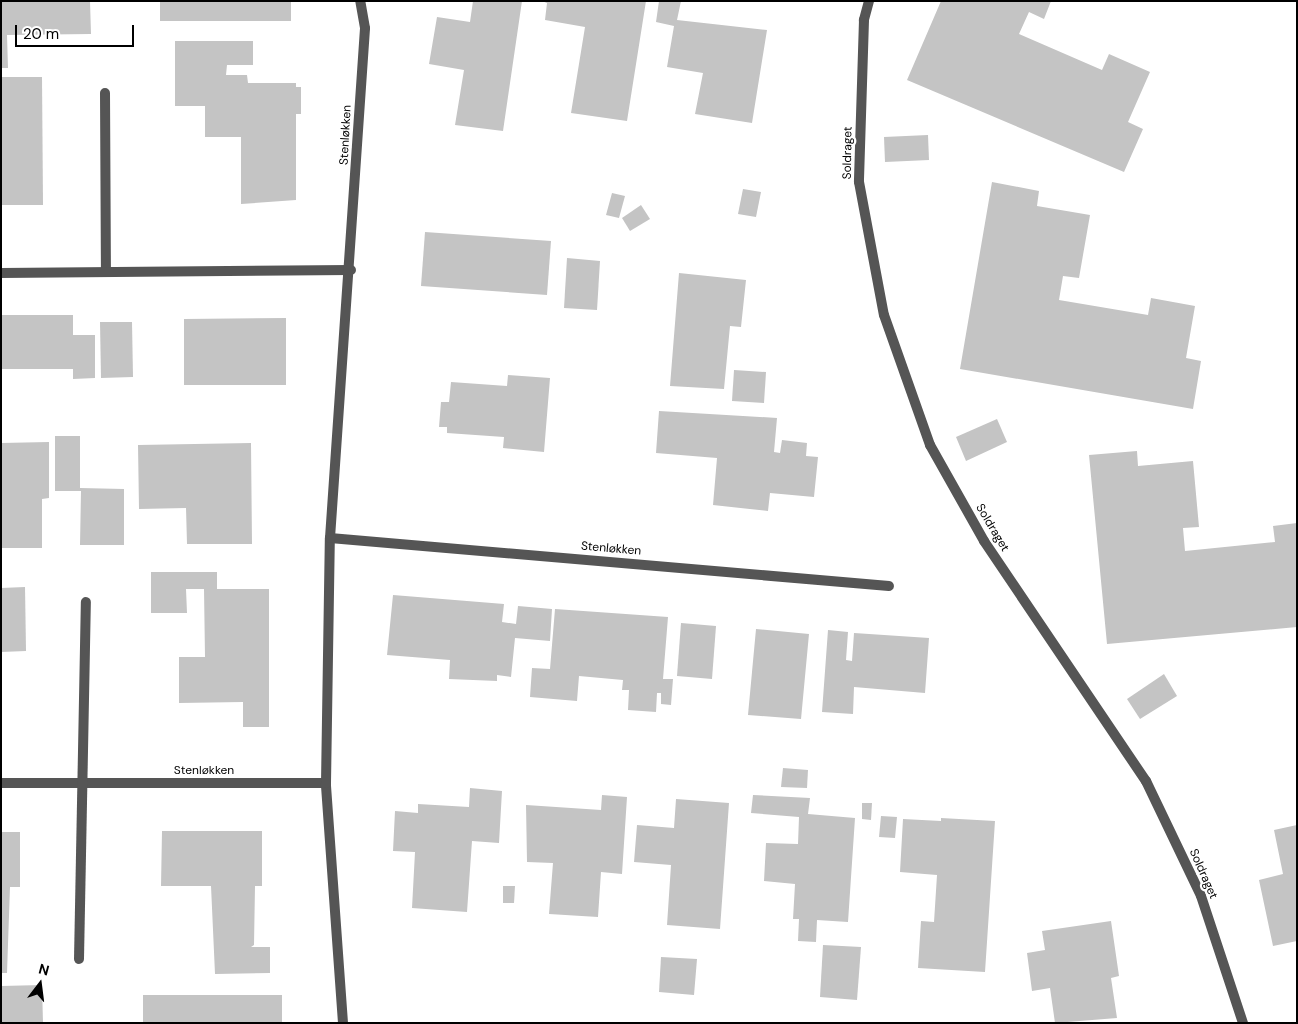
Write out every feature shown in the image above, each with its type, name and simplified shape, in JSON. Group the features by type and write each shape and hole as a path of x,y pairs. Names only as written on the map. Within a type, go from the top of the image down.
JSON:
{"street":[{"name":"Stenløkken","path":"343,1023 326,783 330,538 351,270 365,28 360,1"},
{"name":"Soldraget","path":"869,1 864,20 859,182 884,315 930,445 984,541 1146,781 1201,896 1243,1023"},
{"path":"105,93 106,272"},
{"path":"1,273 351,270"},
{"name":"Stenløkken","path":"330,538 889,586"},
{"path":"79,959 86,602"},
{"name":"Stenløkken","path":"1,783 326,783"}],"building":[{"path":"1,1 90,1 91,34 7,35 8,68 1,68"},
{"path":"160,1 291,1 291,21 160,21"},
{"path":"473,1 522,1 503,131 455,125 464,70 429,64 437,17 470,22"},
{"path":"542,1 646,1 627,121 571,113 585,27 545,20 547,3"},
{"path":"659,1 681,1 677,20 767,30 752,123 695,114 703,73 667,67 674,26 656,22"},
{"path":"941,1 1051,1 1044,19 1029,12 1019,34 1102,70 1109,54 1150,72 1128,122 1143,129 1124,172 907,80"},
{"path":"175,41 253,41 253,65 227,65 226,75 247,75 248,83 296,83 296,87 301,87 301,114 296,114 296,200 241,204 241,137 205,137 205,106 175,106"},
{"path":"1,77 42,77 43,205 1,205"},
{"path":"928,135 929,160 885,162 884,137"},
{"path":"992,182 1039,191 1037,206 1090,215 1079,278 1063,276 1059,300 1148,315 1151,298 1195,306 1186,358 1201,361 1193,409 960,369"},
{"path":"743,189 761,192 756,217 738,214"},
{"path":"612,193 625,196 619,218 606,215"},
{"path":"641,205 650,219 630,231 622,218"},
{"path":"425,232 551,241 547,295 421,286"},
{"path":"567,258 600,261 597,310 564,308"},
{"path":"679,273 746,280 741,327 730,326 724,389 670,386"},
{"path":"1,315 73,315 73,335 95,335 95,378 73,379 73,369 1,369"},
{"path":"286,318 286,385 184,385 184,319"},
{"path":"100,322 132,322 133,377 101,378"},
{"path":"734,370 766,372 764,403 732,401"},
{"path":"508,375 550,378 544,452 503,448 504,437 447,433 447,427 439,427 441,402 449,402 451,382 507,386"},
{"path":"659,411 777,418 774,452 780,453 782,440 807,443 806,456 818,457 814,497 770,493 768,511 713,505 717,458 656,453"},
{"path":"997,419 1007,442 966,461 956,437"},
{"path":"55,436 80,436 80,488 124,489 124,545 80,545 81,491 55,491"},
{"path":"49,442 49,498 42,499 42,548 1,548 1,443"},
{"path":"251,443 252,544 187,544 186,508 139,509 138,445"},
{"path":"1137,451 1138,466 1193,461 1199,527 1183,528 1185,551 1275,542 1273,526 1297,523 1297,627 1107,644 1089,455"},
{"path":"151,572 217,572 217,589 269,589 269,727 243,727 243,702 179,703 179,657 205,657 204,589 186,589 187,613 151,613"},
{"path":"25,587 26,651 1,652 1,588"},
{"path":"393,595 504,604 502,622 516,624 518,606 552,609 550,641 515,638 511,677 497,675 497,681 449,679 450,660 387,655"},
{"path":"555,609 668,617 663,679 673,679 671,705 661,704 661,693 657,693 656,712 628,710 629,690 622,690 623,680 579,676 577,701 530,697 532,668 550,669"},
{"path":"681,623 716,626 712,679 677,676"},
{"path":"756,629 809,634 801,719 748,715"},
{"path":"828,630 848,632 846,660 852,661 854,633 929,638 925,693 854,687 853,714 822,712"},
{"path":"1164,674 1177,696 1140,719 1127,699"},
{"path":"783,768 808,770 807,788 781,787"},
{"path":"470,788 502,791 499,843 472,841 467,912 412,908 415,852 393,851 395,811 418,813 418,804 469,807"},
{"path":"602,795 627,797 622,874 601,872 598,917 549,914 553,863 527,862 526,805 601,810"},
{"path":"753,795 810,798 808,814 855,818 848,922 817,920 816,942 798,941 799,919 793,919 795,884 764,881 766,843 798,844 799,817 751,813"},
{"path":"676,799 729,803 720,929 667,925 671,865 634,862 637,825 674,828"},
{"path":"862,803 872,803 871,820 862,819"},
{"path":"881,816 897,817 895,838 879,837"},
{"path":"941,818 995,821 985,972 918,968 921,921 934,922 937,875 900,872 903,819 941,821"},
{"path":"1297,825 1297,941 1273,946 1259,880 1283,874 1274,830"},
{"path":"162,831 262,831 262,886 255,886 254,945 251,947 270,947 270,973 215,974 211,886 161,886"},
{"path":"1,832 20,832 20,887 10,887 7,973 1,973"},
{"path":"503,886 515,886 514,903 503,903"},
{"path":"1111,921 1119,976 1111,978 1117,1018 1055,1023 1050,988 1032,991 1027,953 1045,950 1042,931"},
{"path":"823,945 861,947 857,1000 820,997"},
{"path":"661,957 697,959 694,995 659,992"},
{"path":"42,985 43,1023 1,1023 1,986"},
{"path":"143,995 282,995 282,1023 143,1023"}]}
